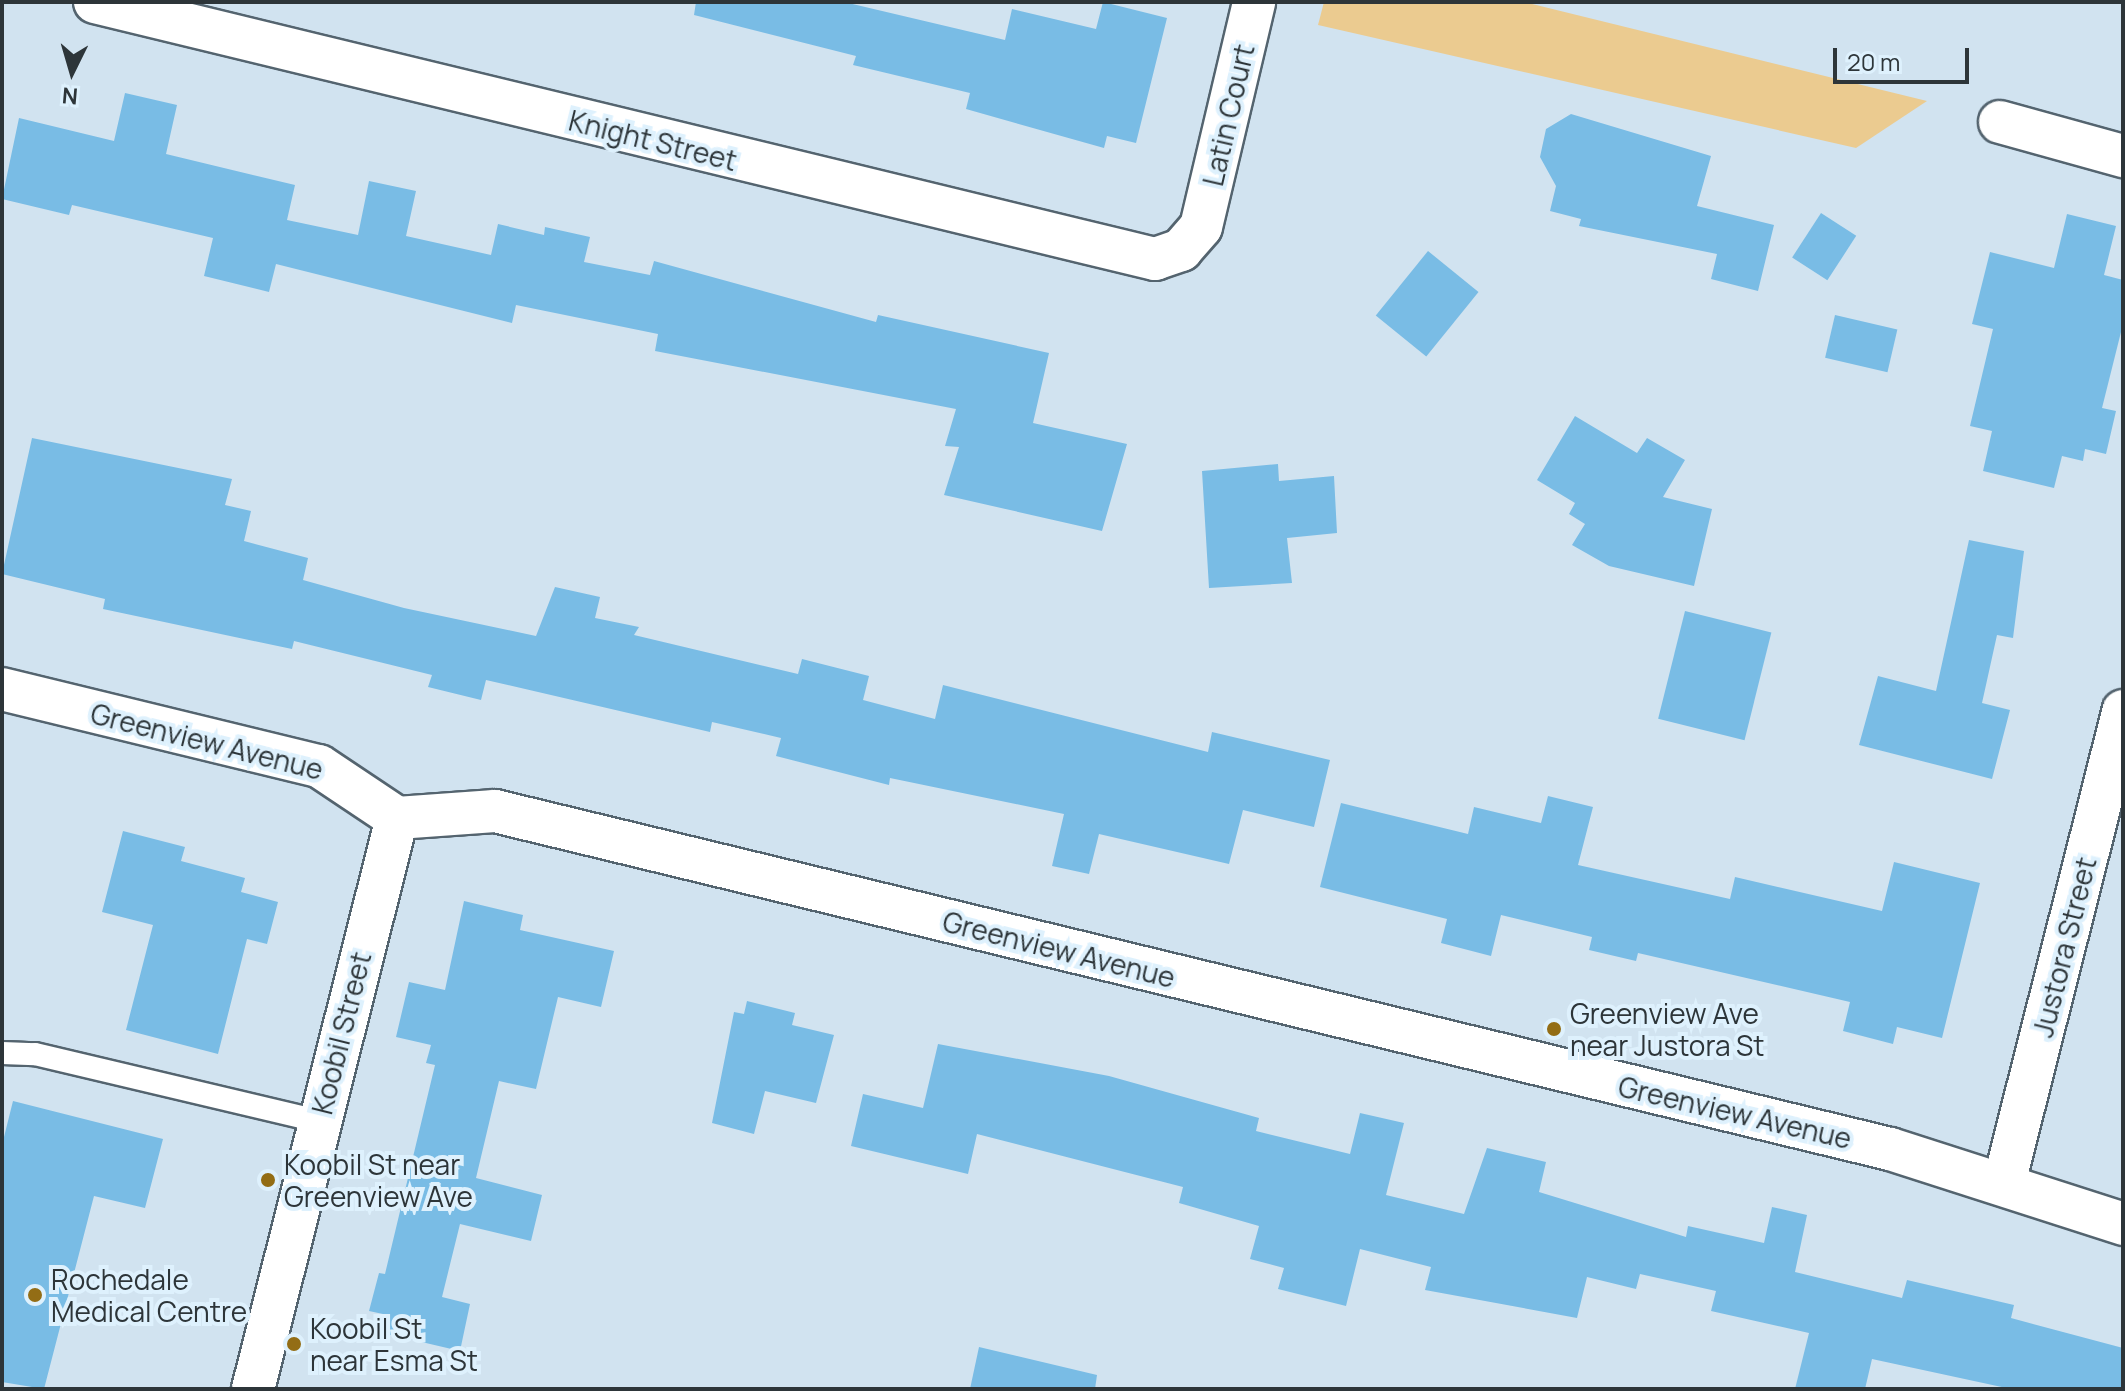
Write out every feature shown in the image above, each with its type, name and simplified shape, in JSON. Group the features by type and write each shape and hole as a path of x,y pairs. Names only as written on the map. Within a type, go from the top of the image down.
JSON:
{"street":[{"name":"Knight Street","path":"95,2 1100,251 1155,259 1181,250 1201,227"},
{"name":"Latin Court","path":"1201,227 1254,2"},
{"path":"2000,122 2123,156"},
{"name":"Greenview Avenue","path":"2,689 319,766 397,818 495,811 1890,1149 2004,1183 2123,1224"},
{"name":"Justora Street","path":"2004,1183 2123,711"},
{"name":"Koobil Street","path":"253,1389 397,818"}],"lane":[{"path":"2,1053 35,1054 319,1121"}],"shaded area":[{"path":"1324,2 1524,2 1927,101 1856,148 1318,25"}],"building":[{"path":"696,2 844,2 1005,40 1012,9 1096,29 1103,2 1167,18 1136,143 1107,136 1104,148 966,109 970,93 853,65 856,56 694,15"},
{"path":"125,93 177,105 166,154 295,185 287,220 358,235 369,181 416,191 406,236 491,255 498,224 544,235 545,227 590,237 584,262 650,275 654,261 876,322 878,315 1049,353 1033,423 1127,444 1102,531 944,495 959,447 945,446 956,409 655,351 658,334 516,305 512,323 276,264 269,292 204,276 213,238 72,205 69,215 2,199 19,118 114,141"},
{"path":"1571,114 1711,156 1697,206 1774,225 1758,291 1711,279 1717,254 1579,226 1581,219 1550,211 1556,186 1540,157 1546,129"},
{"path":"1821,213 1856,236 1827,280 1792,257"},
{"path":"2067,214 2116,226 2104,275 2123,280 2123,324 2102,408 2116,411 2106,454 2085,449 2083,461 2062,456 2054,488 1983,471 1992,431 1970,426 1993,329 1972,324 1990,252 2054,268"},
{"path":"1428,251 1479,292 1426,356 1376,316"},
{"path":"1835,315 1897,329 1887,372 1825,358"},
{"path":"1575,416 1637,453 1647,438 1685,460 1663,497 1712,509 1694,586 1609,566 1572,545 1585,524 1569,514 1575,503 1537,480"},
{"path":"32,438 232,479 225,505 251,511 244,541 308,558 303,580 404,608 536,636 555,587 600,597 595,618 639,627 634,635 798,674 802,659 869,676 863,700 935,719 943,685 1208,752 1212,732 1330,760 1314,827 1243,810 1229,864 1099,834 1089,874 1052,866 1064,814 890,778 889,785 776,756 781,738 712,722 710,732 486,680 481,700 428,687 432,675 294,641 292,649 103,609 105,599 2,574"},
{"path":"1278,464 1279,481 1334,476 1337,533 1287,538 1292,583 1209,588 1202,471"},
{"path":"1969,540 2024,551 2013,638 1997,635 1982,703 2010,710 1992,779 1859,745 1878,676 1936,691"},
{"path":"1685,611 1771,633 1745,740 1658,719"},
{"path":"1548,796 1593,807 1578,865 1730,899 1735,877 1882,911 1894,862 1980,883 1942,1038 1897,1027 1893,1044 1843,1031 1850,1002 1638,953 1636,961 1589,950 1592,937 1501,915 1491,956 1441,943 1447,919 1320,887 1341,803 1468,834 1474,807 1541,823"},
{"path":"123,831 185,847 181,861 245,878 241,892 278,902 267,944 247,939 218,1054 126,1030 153,925 102,912"},
{"path":"464,901 523,915 520,930 614,951 601,1007 558,997 536,1089 499,1081 476,1178 542,1195 531,1241 460,1224 442,1297 470,1304 460,1351 379,1332 383,1314 369,1311 379,1273 385,1274 435,1065 426,1063 431,1045 396,1037 409,982 445,990"},
{"path":"747,1001 795,1013 792,1025 834,1035 816,1103 765,1091 754,1134 712,1123 734,1012 744,1014"},
{"path":"938,1044 1109,1076 1259,1118 1256,1131 1350,1154 1360,1113 1404,1123 1386,1195 1464,1214 1487,1148 1546,1162 1539,1192 1686,1237 1688,1226 1764,1243 1772,1207 1807,1215 1795,1272 1902,1298 1907,1280 2014,1305 2011,1318 2123,1348 2123,1389 2011,1389 1872,1359 1865,1389 1795,1389 1809,1333 1711,1311 1716,1291 1640,1274 1636,1289 1587,1277 1577,1318 1425,1290 1431,1267 1360,1249 1346,1306 1278,1289 1284,1268 1250,1259 1259,1226 1179,1203 1183,1187 977,1134 968,1174 851,1146 863,1094 923,1108"},
{"name":"Rochedale Medical Centre","path":"13,1101 163,1139 145,1208 94,1196 44,1389 2,1382 2,1145"},
{"path":"979,1347 1097,1375 1095,1389 970,1389"}],"place":[{"name":"Greenview Ave near Justora St","path":"1554,1029"},
{"name":"Koobil St near Greenview Ave","path":"268,1180"},
{"name":"Rochedale Medical Centre","path":"35,1295"},
{"name":"Koobil St near Esma St","path":"294,1344"}]}
